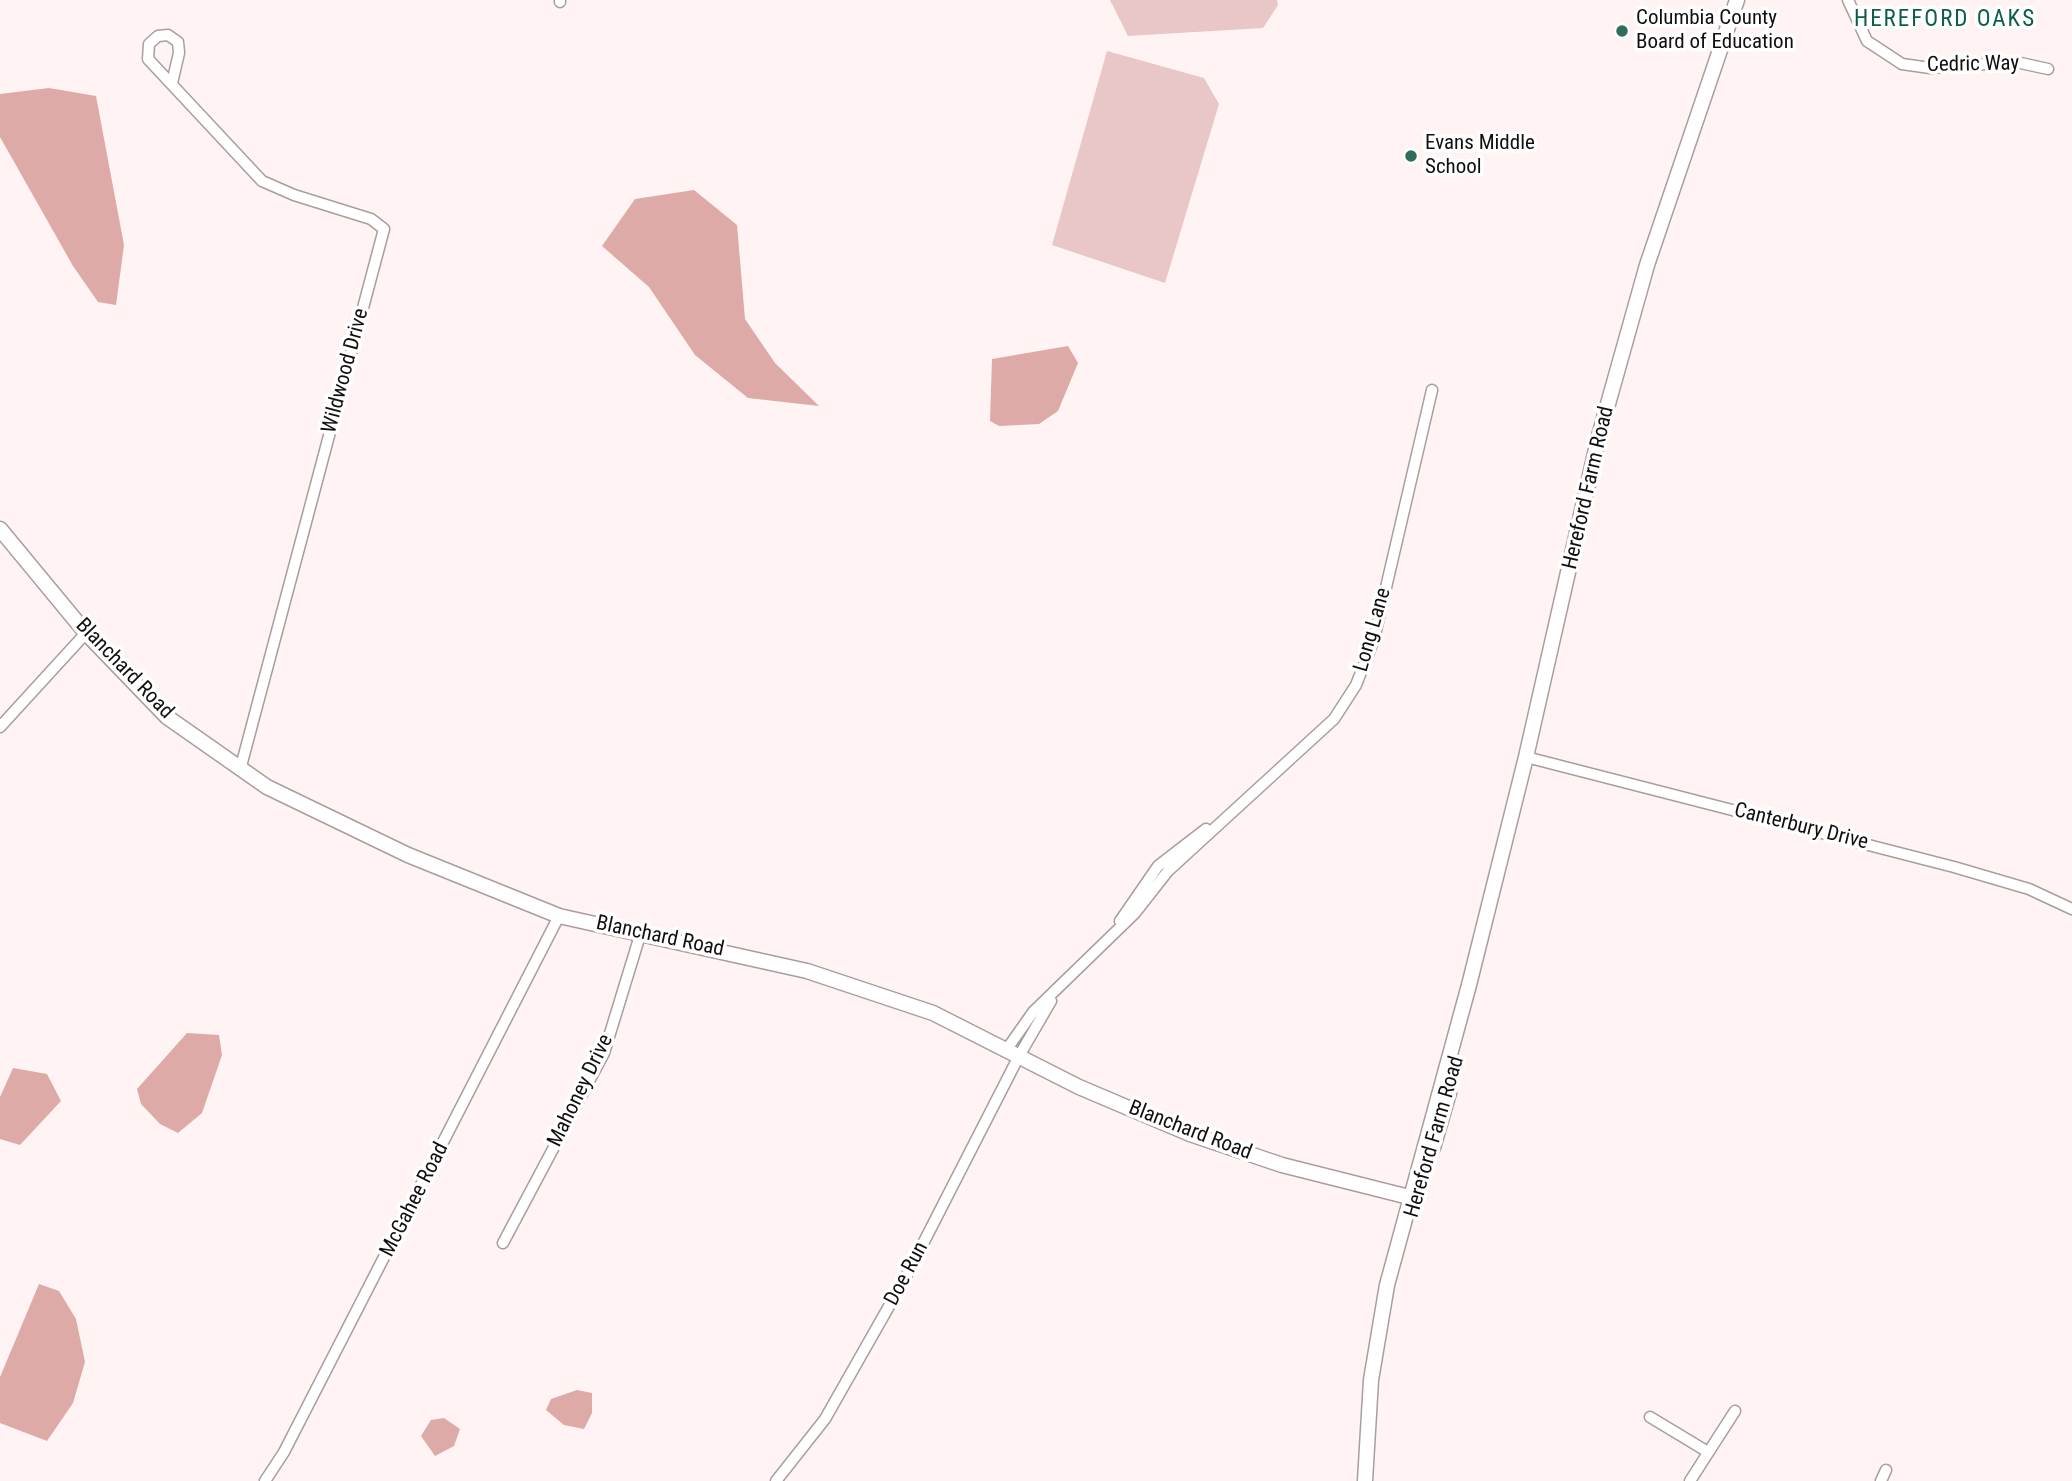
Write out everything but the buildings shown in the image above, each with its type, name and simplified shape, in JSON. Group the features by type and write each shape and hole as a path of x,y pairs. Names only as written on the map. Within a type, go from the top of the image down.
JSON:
{"street":[{"name":"Hereford Farm Road","path":"1365,1481 1371,1380 1387,1285 1469,985 1527,757 1600,436 1647,265 1737,0"},
{"name":"Cedric Way","path":"1848,0 1867,41 1902,64 1930,68 2016,62 2048,69"},
{"name":"Wildwood Drive","path":"172,83 262,181 294,195 371,219 384,229 240,770"},
{"name":"Long Lane","path":"1013,1053 1058,989 1108,940 1143,884 1158,866 1198,833 1224,818 1334,719 1366,666 1432,390"},
{"name":"Blanchard Road","path":"0,529 86,633 167,717 267,787 408,855 559,916 641,932 807,971 936,1014 1079,1087 1190,1134 1282,1165 1409,1197"},
{"path":"0,727 86,633"},
{"name":"Canterbury Drive","path":"1527,757 1954,867 2029,889 2072,909"},
{"name":"McGahee Road","path":"265,1481 291,1440 559,916"},
{"name":"Mahoney Drive","path":"503,1242 604,1053 641,932"},
{"name":"Hereford Farm Road","path":"1387,1285 1409,1227 1458,1060 1468,1018 1469,985"},
{"name":"Doe Run","path":"776,1481 825,1419 883,1317 1013,1053"},
{"path":"1690,1481 1735,1410"},
{"path":"1650,1417 1708,1451"},
{"path":"1881,1481 1886,1470"}],"shaded area":[{"path":"1110,0 1277,0 1278,5 1263,28 1128,36"},
{"path":"1107,51 1204,78 1219,104 1165,283 1052,245"},
{"path":"49,88 96,96 124,245 116,305 98,302 73,266 0,137 0,94"},
{"path":"694,190 737,225 745,319 775,363 819,406 748,398 695,355 649,287 602,246 635,199"},
{"path":"1068,346 1078,363 1058,411 1039,424 999,426 990,421 992,359"},
{"path":"187,1033 219,1035 222,1055 202,1113 178,1133 160,1124 141,1104 137,1089"},
{"path":"13,1068 47,1074 61,1101 20,1145 0,1139 0,1097"},
{"path":"39,1284 59,1291 76,1319 85,1362 73,1403 47,1441 0,1423 0,1377"},
{"path":"577,1390 592,1393 592,1413 584,1429 564,1425 546,1410 551,1399"},
{"path":"444,1418 460,1429 454,1446 435,1456 421,1436 431,1420"}],"place":[{"name":"Columbia County Board of Education","path":"1622,31"},
{"name":"Evans Middle School","path":"1411,156"}],"district":[{"name":"HEREFORD OAKS","path":"1945,20"}]}
